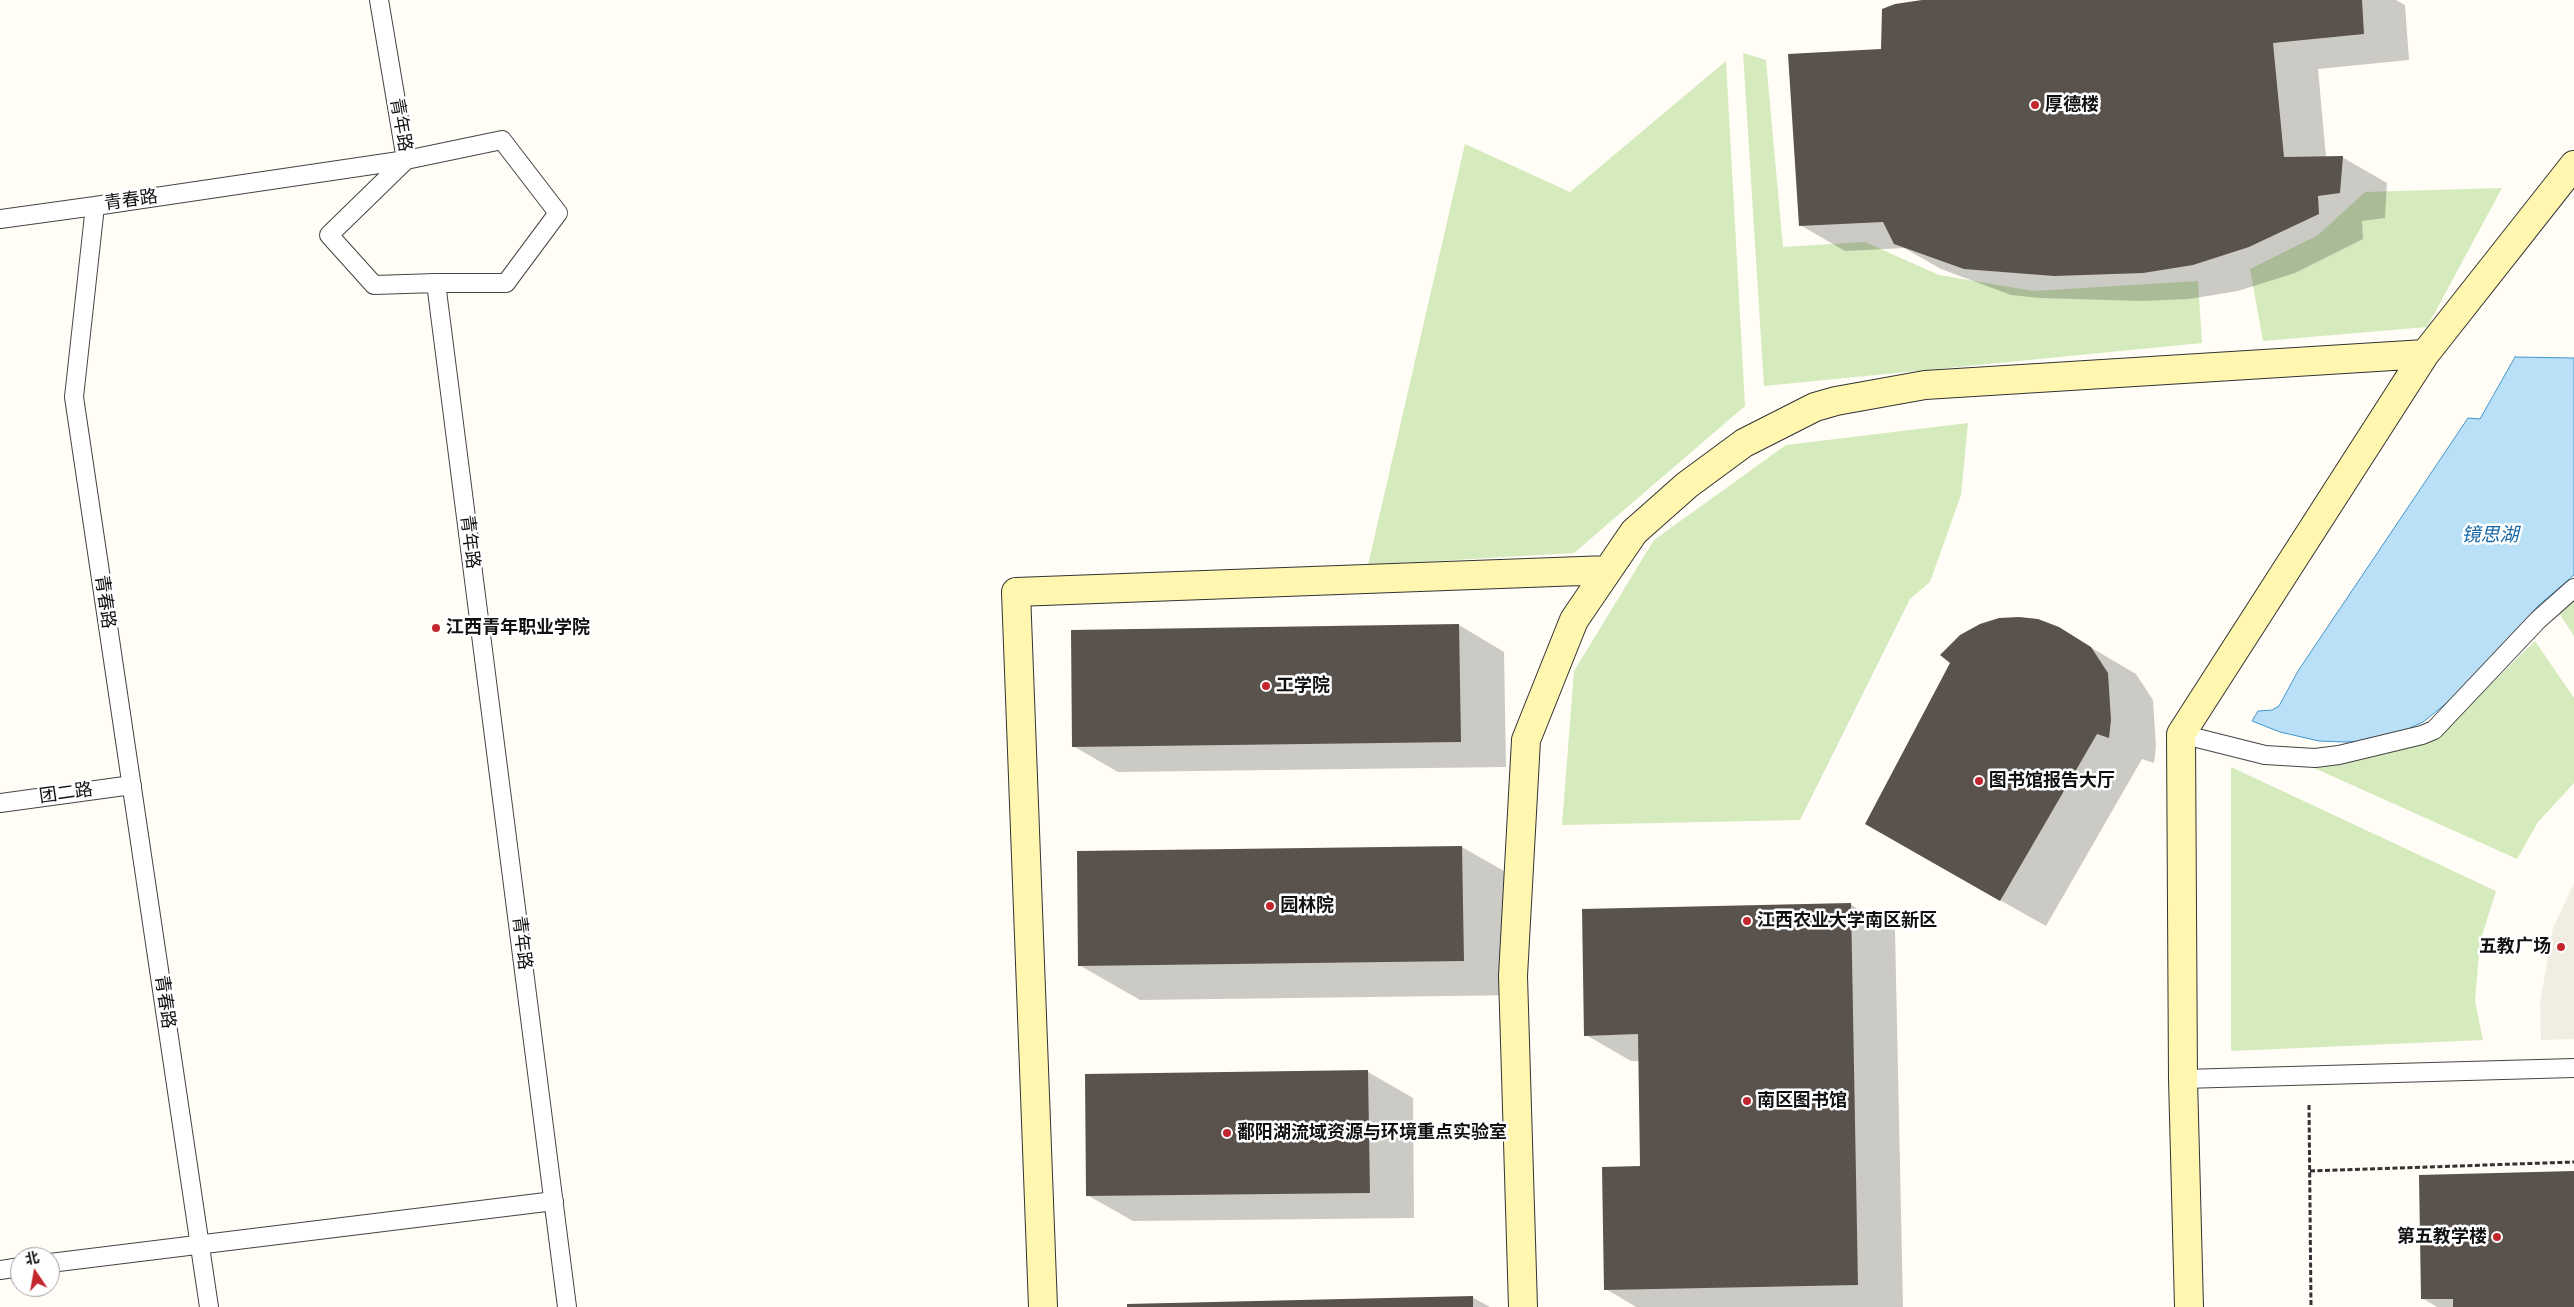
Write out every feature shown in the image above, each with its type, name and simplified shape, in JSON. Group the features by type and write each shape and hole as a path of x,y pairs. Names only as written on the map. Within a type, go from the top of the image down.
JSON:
{"street":[{"path":"2189,1307 2183,1079 2181,734 2425,354 2574,165"},
{"path":"1523,1307 1513,976 1526,740 1574,620 1634,532 1718,460 1744,442 1815,407 1836,402 1925,385 2425,354"},
{"path":"1043,1307 1016,592 1608,570"}],"lane":[{"name":"青年路","path":"379,0 406,160 502,140 558,213 506,283 436,283 567,1307"},
{"name":"青春路","path":"209,1307 74,397 95,206 406,160"},
{"path":"406,160 330,235 374,286 436,283"},
{"path":"0,219 95,206"},
{"path":"2181,734 2266,754 2315,758 2340,755 2422,735 2434,730 2538,620 2574,588"},
{"name":"团二路","path":"0,803 132,785"},
{"path":"2183,1079 2574,1068"},
{"path":"60,1262 554,1201"}],"path":[{"path":"2309,1076 2311,1307"},
{"path":"2310,1171 2574,1162"}],"green space":[{"path":"1743,53 1766,60 1783,247 1865,242 1939,275 2033,291 2198,281 2202,343 1764,386"},
{"path":"1726,61 1745,406 1574,553 1368,565 1465,144 1570,192"},
{"path":"2502,188 2427,327 2263,341 2250,269 2318,235 2365,192"},
{"path":"1968,423 1961,495 1930,582 1910,599 1800,820 1562,825 1574,671 1654,540 1786,445"},
{"path":"2574,599 2574,636 2557,610"},
{"path":"2535,641 2574,698 2574,783 2538,822 2517,859 2314,768 2437,737"},
{"path":"2231,767 2496,891 2480,942 2475,1001 2483,1040 2231,1051"}],"shaded area":[{"name":"五教广场","path":"2574,883 2574,1039 2541,1040 2540,1003 2553,928"}],"water":[{"name":"镜思湖","path":"2515,357 2574,358 2574,575 2538,606 2469,685 2423,722 2401,732 2365,741 2319,741 2280,732 2252,721 2258,711 2272,710 2279,706 2298,671 2468,418 2480,419"}],"building":[{"name":"厚德楼","path":"1922,0 2362,0 2364,34 2273,43 2284,157 2343,156 2340,193 2318,196 2319,214 2249,247 2193,265 2143,273 2054,276 1964,269 1894,244 1883,222 1799,226 1788,54 1881,49 1882,9 1895,4"},
{"name":"图书馆报告大厅","path":"2019,617 2038,619 2059,627 2091,647 2108,673 2111,720 2109,738 2097,734 2000,901 1865,824 1950,663 1940,655 1960,635 1980,624 1999,618"},
{"name":"工学院","path":"1459,624 1461,742 1072,747 1071,630"},
{"name":"园林院","path":"1462,846 1464,961 1078,966 1077,851"},
{"name":"南区图书馆","path":"1851,903 1858,1285 1604,1290 1602,1167 1640,1166 1638,1034 1584,1036 1582,909"},
{"name":"鄱阳湖流域资源与环境重点实验室","path":"1368,1070 1370,1193 1086,1196 1085,1074"},
{"name":"第五教学楼","path":"2574,1171 2574,1307 2453,1307 2453,1299 2421,1299 2419,1175"},
{"path":"1473,1296 1473,1307 1127,1307 1127,1304"}],"place":[{"name":"厚德楼","path":"2035,105"},
{"name":"江西青年职业学院","path":"436,628"},
{"name":"工学院","path":"1266,686"},
{"name":"图书馆报告大厅","path":"1979,781"},
{"name":"园林院","path":"1270,906"},
{"name":"江西农业大学南区新区","path":"1747,921"},
{"name":"五教广场","path":"2561,947"},
{"name":"南区图书馆","path":"1747,1101"},
{"name":"鄱阳湖流域资源与环境重点实验室","path":"1227,1133"},
{"name":"第五教学楼","path":"2497,1237"}]}
